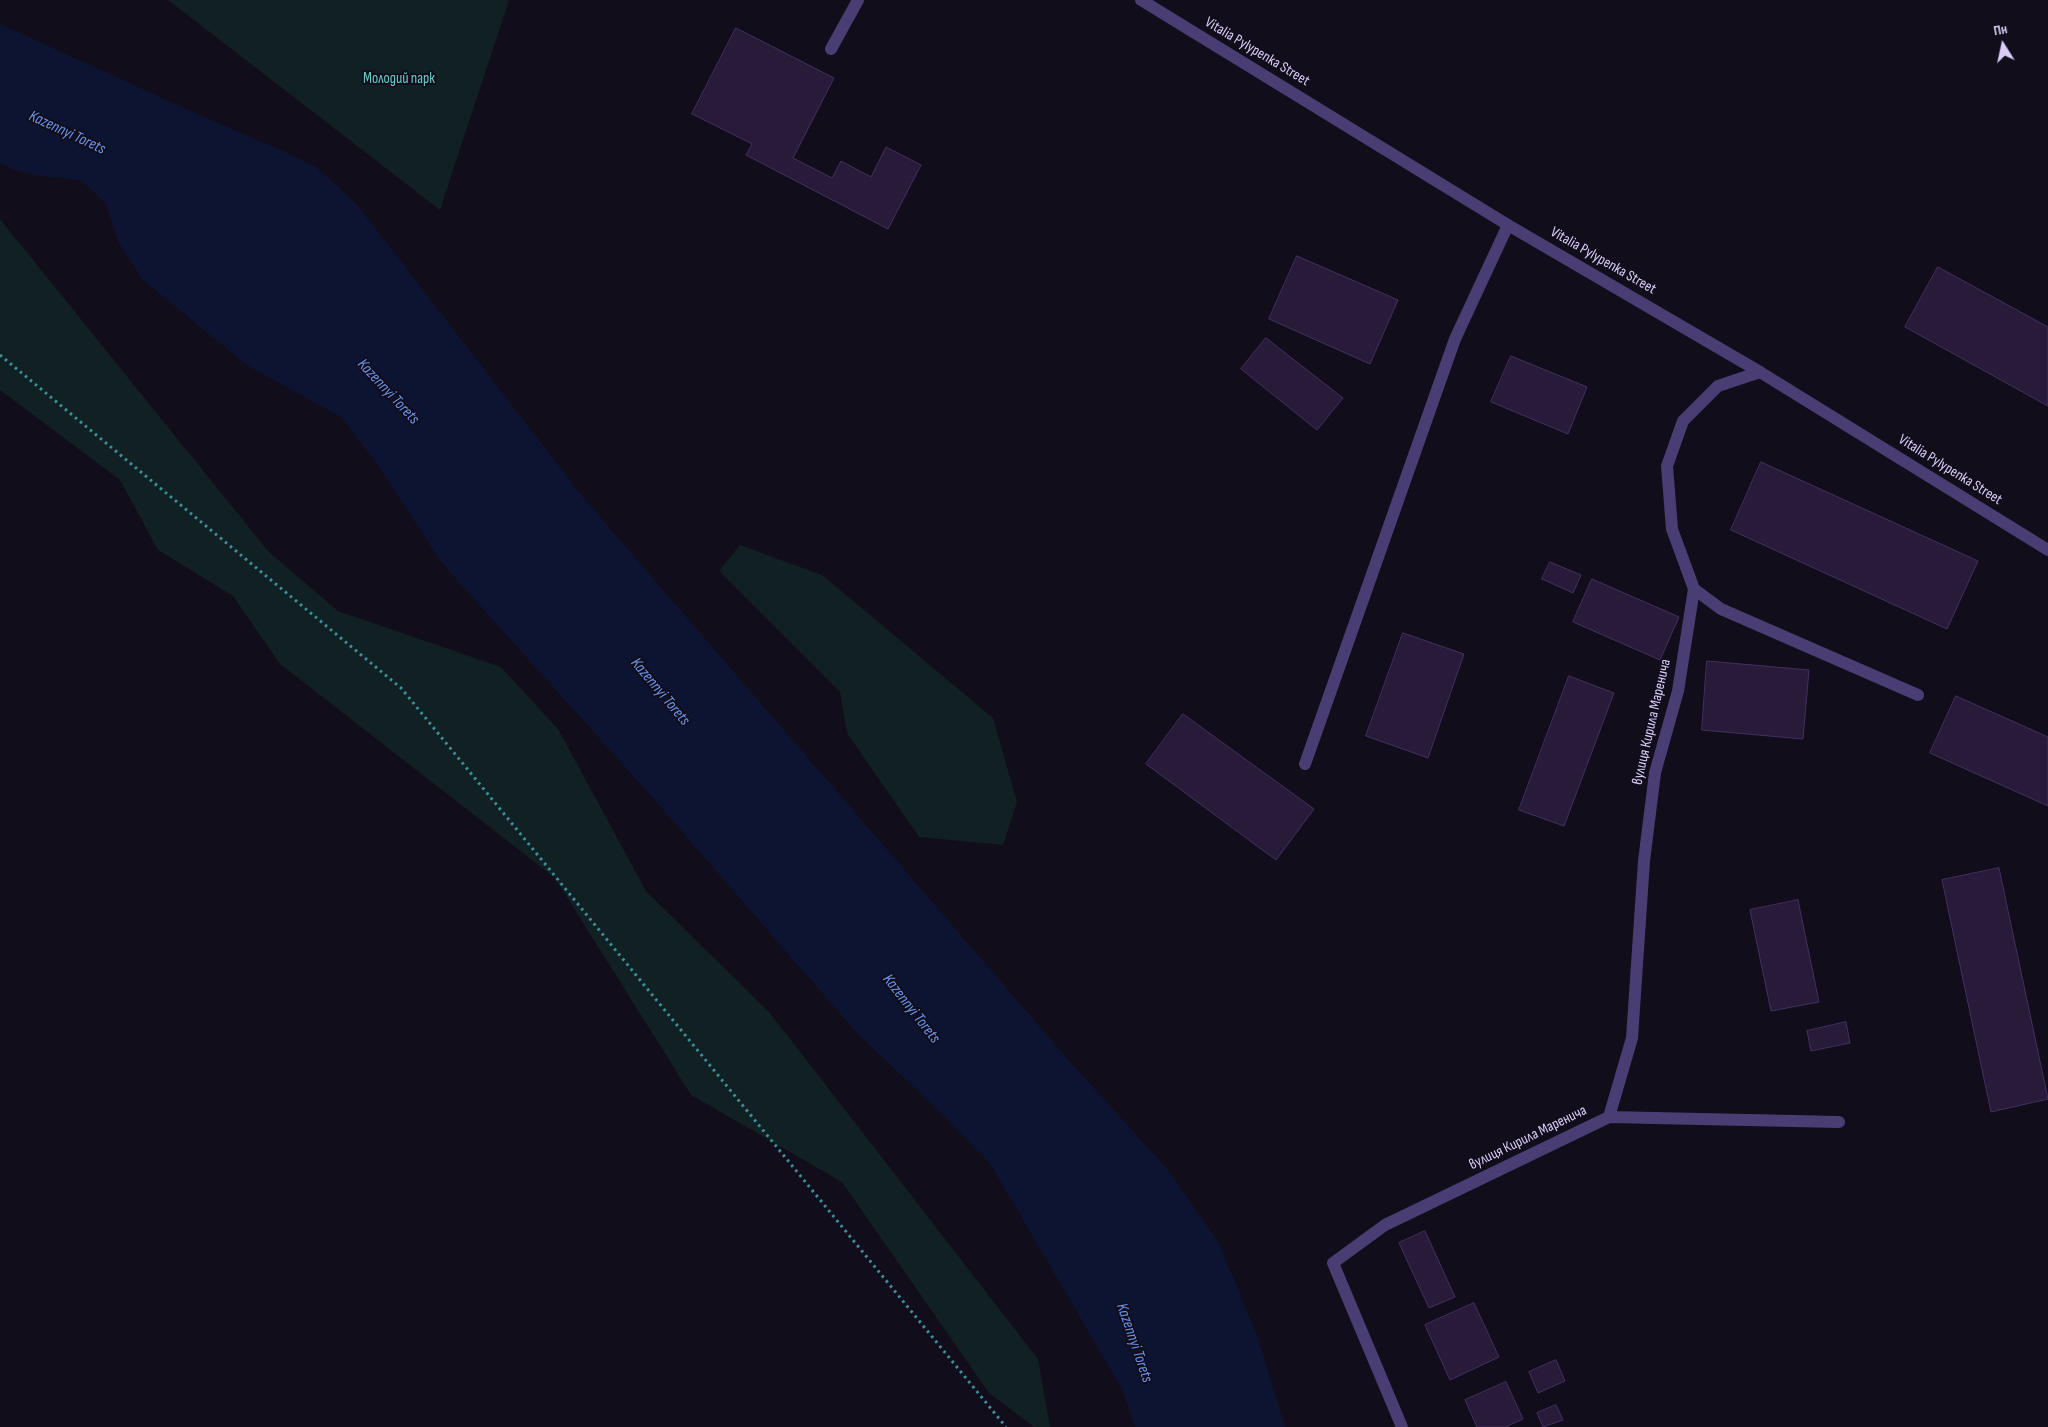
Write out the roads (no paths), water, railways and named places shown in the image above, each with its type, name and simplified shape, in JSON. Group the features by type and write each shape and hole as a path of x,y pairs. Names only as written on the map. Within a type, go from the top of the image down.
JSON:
{"street":[{"path":"831,48 858,0"},
{"name":"Vitalia Pylypenka Street","path":"1141,0 1508,225 1760,372 2048,550"},
{"path":"1305,764 1455,339 1508,225"},
{"path":"1760,372 1718,386 1683,420 1667,466 1672,529 1694,588 1721,609 1918,695"},
{"name":"вулиця Кирила Маренича","path":"1402,1427 1333,1263 1385,1226 1609,1118 1632,1038 1644,861 1655,773 1678,691 1694,588"},
{"path":"1609,1118 1839,1122"}],"water":[{"name":"Kazennyi Torets","path":"0,24 316,167 355,202 582,496 1072,1064 1168,1170 1219,1243 1258,1338 1285,1427 1135,1427 1122,1389 991,1165 945,1117 856,1032 646,790 441,562 378,465 341,417 248,366 143,280 119,243 106,204 81,180 29,174 0,163"}],"park label":[{"name":"Молодий парк","path":"399,79"}]}
